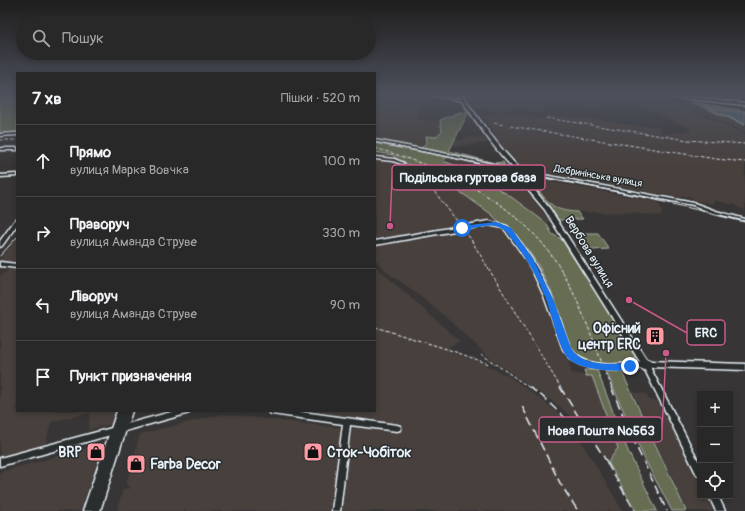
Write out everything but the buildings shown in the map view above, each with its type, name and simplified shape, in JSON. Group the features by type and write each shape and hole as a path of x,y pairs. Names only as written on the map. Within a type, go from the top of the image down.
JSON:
{"main road":[{"name":"Вербова вулиця","path":"478,119 547,209 646,365"},
{"path":"0,135 16,134"},
{"path":"0,244 16,223"},
{"path":"376,243 489,223 500,225 508,230 530,259 540,277 550,299 567,349 571,356 578,361 597,366 615,367 646,365"},
{"path":"0,264 16,266"},
{"path":"95,511 118,431 121,412"},
{"path":"88,511 118,431 128,412"}],"street":[{"name":"Добринінська вулиця","path":"376,141 448,155 518,171 694,204 714,212 745,220"},
{"path":"0,153 2,149 16,149"},
{"path":"376,158 394,160 402,163"},
{"path":"0,176 16,175"},
{"path":"646,365 745,367"},
{"name":"Вербова вулиця","path":"646,365 697,466"},
{"path":"0,462 118,431 183,412"},
{"path":"279,412 397,428"},
{"path":"336,511 347,422"},
{"path":"715,499 721,511"}],"shaded area":[{"path":"376,119 417,119 440,121 442,131 435,137 427,138 427,141 421,149 376,140"},
{"path":"485,119 594,119 637,126 659,126 663,134 692,130 669,119 711,119 745,134 745,143 716,143 745,144 745,210 738,208 734,204 714,201 713,204 692,200 692,197 682,196 681,198 520,168 517,164 518,162 495,138 492,129"},
{"path":"715,119 731,119 745,125 745,132"},
{"path":"463,138 485,138 489,143 453,146 456,140 464,140"},
{"path":"376,152 393,155 398,160 397,164 410,165 423,171 431,177 463,194 497,220 376,241"},
{"path":"447,157 511,172 551,222 546,223 510,196 466,169 443,160"},
{"path":"532,178 658,202 662,211 662,216 629,213 569,212 552,206 534,184"},
{"path":"491,225 502,229 530,263 547,299 572,373 592,376 618,448 608,462 586,431 559,406 492,360 443,315 407,286 389,274 376,260 376,244"},
{"path":"16,239 16,264 0,262 0,259"},
{"path":"376,267 460,341 449,347 449,351 480,362 510,377 537,396 571,424 623,511 341,511 352,420 305,412 376,412"},
{"path":"12,268 16,269 16,412 117,412 112,424 88,430 90,413 51,422 45,446 0,459 0,276"},
{"path":"633,392 646,394 649,400 658,401 697,478 697,499 708,499 714,511 686,511"},
{"path":"223,414 343,428 330,511 117,511 123,489 131,488 126,484 140,434"},
{"path":"104,443 80,511 0,511 0,472"}],"green space":[{"path":"0,119 16,119 16,132 0,133"},
{"path":"465,119 449,151 495,163 503,162 504,167 421,149 427,141 426,136 435,137 442,131 440,120"},
{"path":"376,143 447,157 443,161 466,169 510,196 546,223 552,234 561,239 599,297 636,357 633,361 622,364 606,365 590,362 577,357 570,348 556,302 539,266 523,243 507,226 463,194 431,177 423,171 398,160 393,155 376,152"},
{"path":"539,191 555,207 564,211 577,212 583,219 559,220 536,192"},
{"path":"580,233 598,233 609,249 592,250"},
{"path":"584,370 597,370 628,451 657,511 636,511 608,462 618,448 592,376 586,376"},
{"path":"606,371 622,372 686,511 672,511 645,460"}],"water":[{"path":"733,119 745,119 745,124"}],"tram line":[{"path":"376,142 647,198 745,221"},
{"path":"0,256 16,238"}],"railway":[{"path":"551,119 688,140 745,144"},
{"path":"494,123 504,125"},
{"path":"510,126 716,159 745,162"},
{"path":"0,140 16,140"},
{"path":"376,148 402,156 454,178 479,191 503,207 524,224 543,245 560,268 568,282 582,311 612,388"},
{"path":"412,168 424,178 470,238 561,388"},
{"path":"376,327 450,350 489,364"},
{"path":"481,354 530,388"},
{"path":"529,387 542,396 587,439"},
{"path":"560,387 610,467"},
{"path":"611,387 637,448 667,511"},
{"path":"522,406 560,483 578,511"},
{"path":"607,463 635,511"}],"place":[{"name":"Подільська гуртова база","path":"390,226"},
{"name":"ERC","path":"629,300"},
{"name":"Офісний центр ERC","path":"655,336"},
{"name":"Нова Пошта №563","path":"666,353"},
{"name":"BRP","path":"96,452"},
{"name":"Сток-Чобіток","path":"313,452"},
{"name":"Farba Decor","path":"136,464"}],"route":[{"path":"462,228 489,223 505,227 508,230 530,259 540,277 550,299 567,349 571,356 578,361 597,366 630,366"}]}
